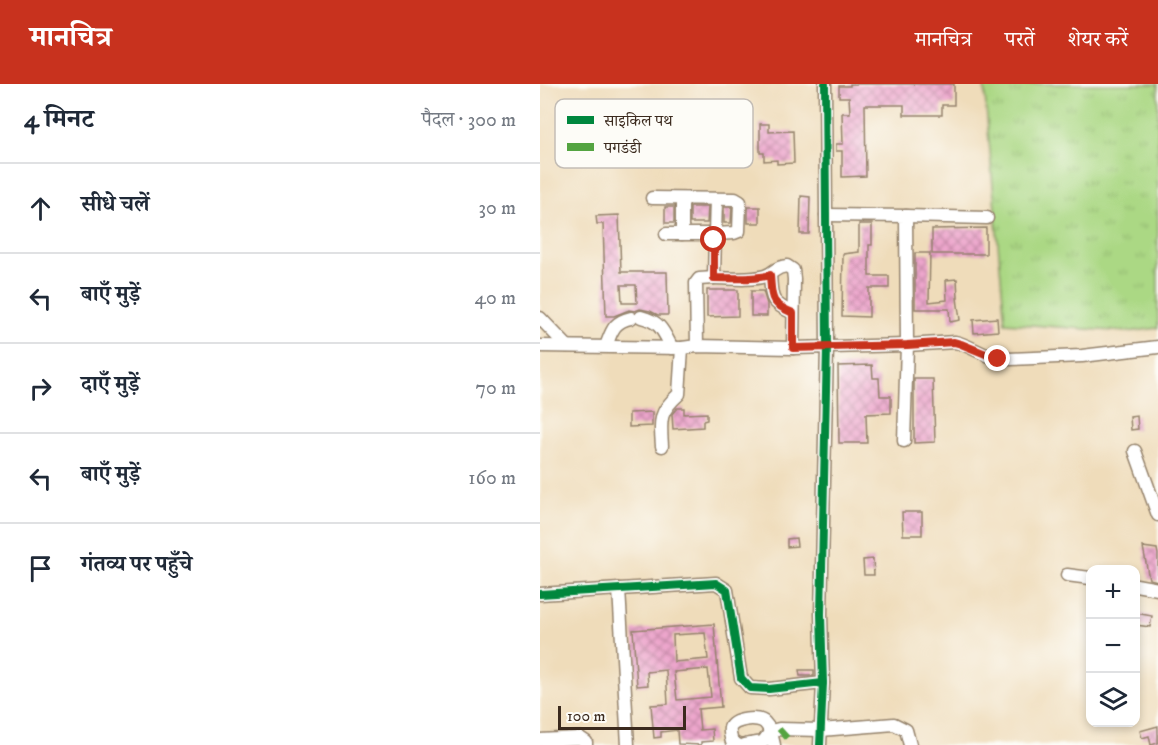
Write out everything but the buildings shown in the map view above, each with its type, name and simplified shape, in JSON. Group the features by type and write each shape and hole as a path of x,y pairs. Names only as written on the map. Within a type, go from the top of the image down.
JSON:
{"street":[{"path":"820,745 823,683 821,614 827,347 825,84"},
{"path":"652,198 735,199 740,202 739,231 715,234 666,234"},
{"path":"682,199 682,234"},
{"path":"714,278 716,199"},
{"path":"826,215 987,218"},
{"path":"904,441 907,345 906,216"},
{"path":"697,346 696,283 699,279 761,277 770,275 778,267 786,266 793,270 794,279 793,348"},
{"path":"770,275 775,303 793,313"},
{"path":"540,318 567,346"},
{"path":"606,346 618,322 636,318 652,320 677,348 679,394 662,413 662,446"},
{"path":"540,346 793,348 954,342 994,358 1006,359 1087,355 1158,347"},
{"path":"1135,451 1158,515"},
{"path":"1067,575 1086,577"},
{"path":"540,594 716,583 727,590 741,678 750,688 769,689 823,683"},
{"path":"1140,586 1158,589"},
{"path":"619,589 628,745"},
{"path":"774,745 771,731 761,719 735,722 730,729 735,744 763,742 771,731 779,729 821,730 894,724 906,730 910,745"},
{"path":"540,740 580,738 586,742 586,745"}],"green space":[{"path":"984,84 1158,84 1158,328 1127,332 1005,323"}],"marked path":[{"path":"779,729 790,741"}],"cycle path":[{"path":"820,745 823,683 821,614 827,347 825,84"},
{"path":"540,594 716,583 727,590 741,678 750,688 769,689 823,683"}],"route":[{"path":"714,240 714,278 748,278 770,275 775,303 793,313 793,348 954,342 998,359"}]}
